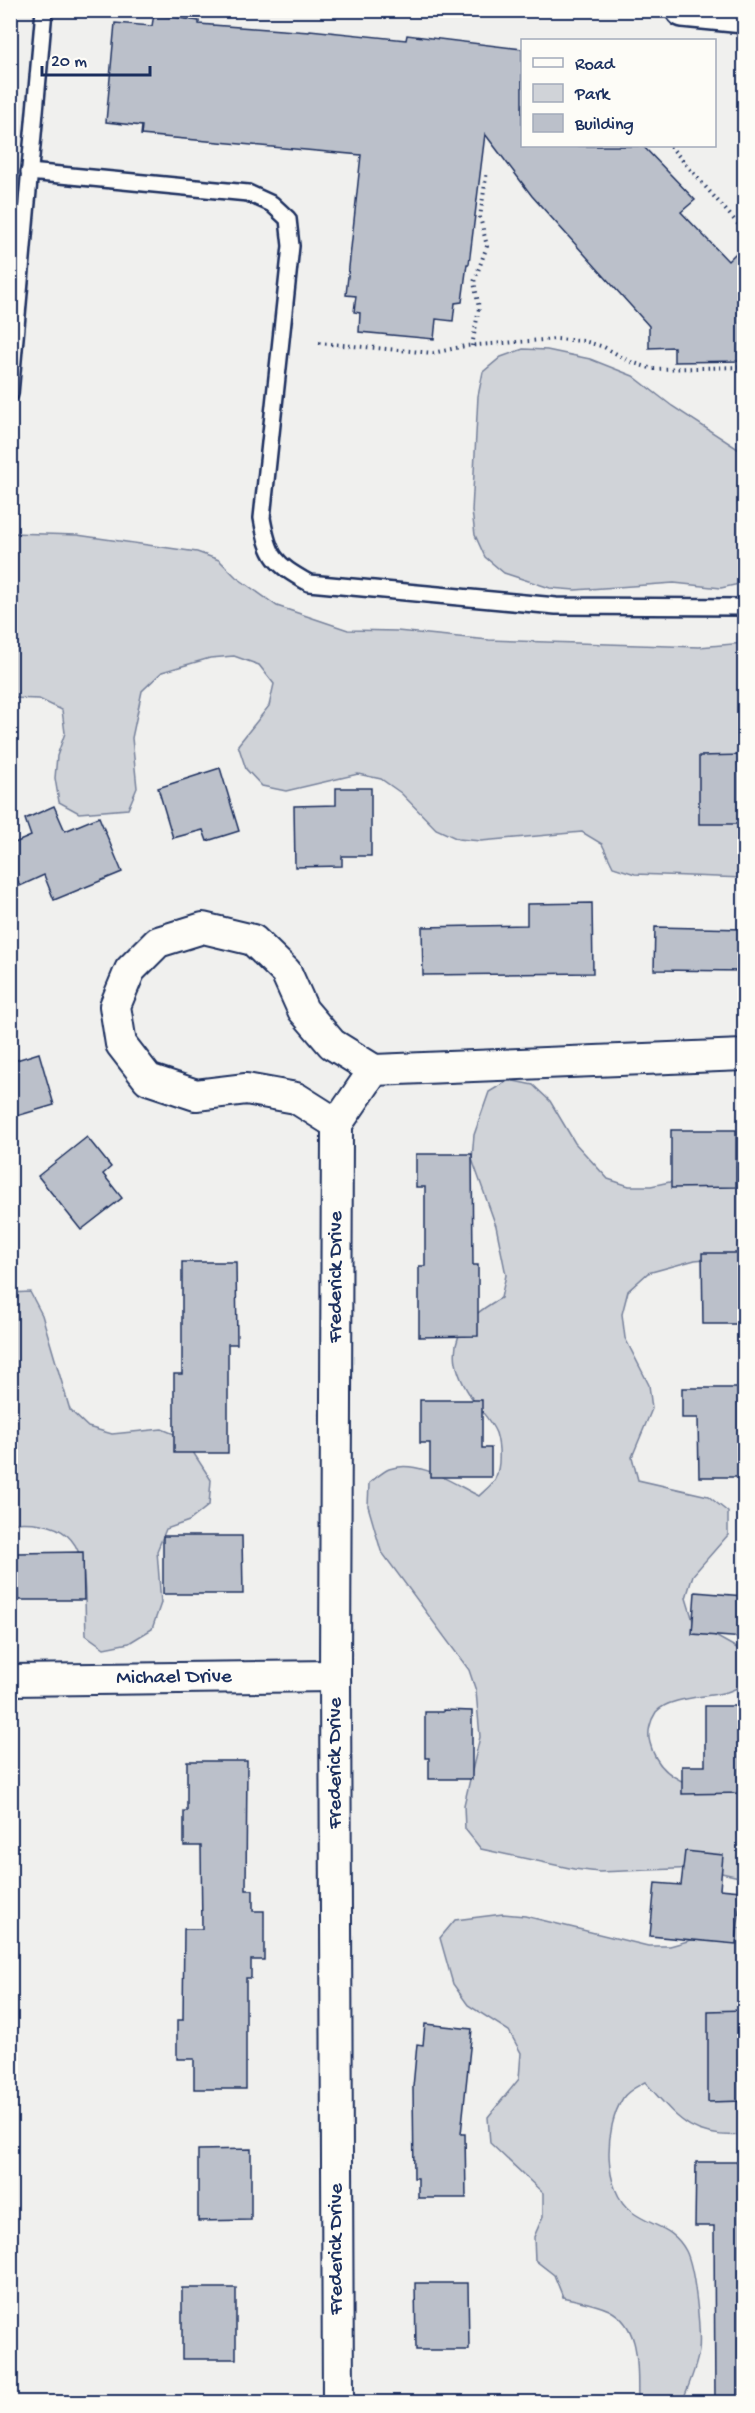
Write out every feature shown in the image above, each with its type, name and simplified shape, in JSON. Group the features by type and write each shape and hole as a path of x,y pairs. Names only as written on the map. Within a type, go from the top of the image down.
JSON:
{"street":[{"path":"683,10 744,16"},
{"path":"374,1070 337,1124 296,1098 246,1089 196,1095 148,1079 121,1044 115,1006 130,970 158,942 203,928 253,940 286,972 303,1010 332,1044 374,1070 744,1055"},
{"name":"Frederick Drive","path":"337,1124 335,1676 338,2403"},
{"name":"Michael Drive","path":"10,1680 335,1676"}],"lane":[{"path":"10,394 44,10"},
{"path":"29,172 248,193 273,204 288,219 291,246 262,518 267,546 283,568 309,583 556,606 744,607"}],"path":[{"path":"671,147 744,231"},
{"path":"472,346 479,308 474,282 487,246 480,217 486,171"},
{"path":"319,343 433,352 472,346 556,339 584,341 653,369 744,367"}],"green space":[{"path":"523,349 547,350 590,359 633,376 672,406 744,453 744,583 721,588 674,583 575,590 550,588 504,573 485,557 475,535 472,511 478,396 483,372 501,357"},
{"path":"11,533 77,535 197,552 219,560 236,577 277,606 348,630 397,631 489,640 699,647 744,643 744,878 635,874 613,867 602,844 582,832 481,841 458,839 436,829 401,793 381,779 358,774 286,791 262,786 246,769 238,745 269,706 274,684 259,665 234,656 210,658 162,672 142,691 132,738 137,788 128,809 79,813 59,802 55,778 57,756 65,733 62,710 39,699 11,698"},
{"path":"509,1080 533,1085 550,1101 575,1143 608,1179 629,1186 651,1186 744,1166 744,1255 695,1260 648,1273 628,1291 622,1314 625,1338 649,1385 652,1409 632,1457 638,1480 708,1496 728,1512 728,1535 693,1575 686,1598 694,1624 744,1652 744,1685 727,1692 679,1700 662,1707 652,1719 649,1739 655,1757 674,1777 701,1788 744,1792 744,1878 699,1868 599,1872 574,1869 481,1849 465,1829 464,1805 480,1737 476,1691 469,1670 381,1551 368,1506 369,1483 384,1472 400,1467 424,1470 479,1496 492,1483 497,1474 499,1456 496,1433 461,1379 456,1364 455,1350 464,1327 474,1316 501,1298 506,1275 496,1226 472,1159 474,1135 489,1092"},
{"path":"30,1292 42,1315 70,1410 88,1427 112,1434 162,1429 184,1438 211,1480 209,1505 189,1521 166,1529 157,1551 161,1603 152,1629 129,1643 104,1648 86,1635 83,1570 79,1553 71,1539 58,1529 38,1523 11,1523 10,1293"},
{"path":"503,1914 525,1916 648,1946 670,1946 744,1927 744,2135 711,2134 698,2130 677,2116 645,2082 625,2095 612,2125 609,2158 611,2174 622,2202 632,2212 675,2236 686,2251 692,2271 697,2300 699,2351 682,2402 642,2402 638,2399 636,2349 627,2327 620,2317 609,2310 563,2297 554,2275 535,2260 534,2237 543,2216 543,2193 490,2143 488,2117 519,2079 521,2053 509,2031 468,2005 453,1984 440,1938 455,1920"}],"building":[{"path":"154,14 199,21 199,24 309,32 310,30 406,40 407,35 521,49 521,147 644,147 695,200 681,212 728,261 744,245 744,361 674,362 674,347 649,348 649,326 532,196 485,134 469,264 467,264 462,302 455,303 453,321 436,319 434,339 359,332 360,313 354,312 356,296 346,295 361,155 141,135 142,126 106,122 115,23 152,26"},
{"path":"744,755 744,824 699,824 699,756"},
{"path":"220,768 239,831 207,841 203,830 173,838 158,788"},
{"path":"336,788 371,788 371,856 342,856 342,866 295,867 294,806 336,805"},
{"path":"54,806 65,831 99,817 122,872 54,900 44,875 20,886 10,864 10,845 31,836 25,819"},
{"path":"592,903 593,973 423,975 422,927 527,925 527,904"},
{"path":"655,927 744,929 744,971 654,970"},
{"path":"39,1053 54,1105 10,1118 10,1062"},
{"path":"671,1130 736,1130 736,1187 671,1188"},
{"path":"87,1137 111,1167 103,1174 122,1198 81,1230 38,1176"},
{"path":"416,1154 472,1154 473,1265 478,1265 478,1336 419,1337 419,1266 425,1266 425,1187 416,1187"},
{"path":"702,1253 744,1253 744,1324 703,1324"},
{"path":"182,1262 236,1262 237,1344 228,1344 228,1453 174,1453 174,1374 182,1374"},
{"path":"682,1388 744,1388 744,1477 699,1477 698,1418 682,1418"},
{"path":"420,1400 482,1400 482,1448 491,1448 491,1477 430,1477 430,1443 420,1443"},
{"path":"163,1536 242,1536 243,1594 163,1594"},
{"path":"83,1552 84,1600 18,1600 17,1553"},
{"path":"695,1592 744,1596 744,1638 692,1634"},
{"path":"705,1706 744,1706 744,1793 682,1794 682,1766 705,1766"},
{"path":"443,1710 472,1711 472,1779 429,1779 429,1758 425,1758 425,1712 443,1712"},
{"path":"187,1761 247,1761 246,1890 253,1890 253,1911 264,1911 264,1960 251,1960 251,1978 246,1978 246,2089 194,2089 194,2059 177,2059 177,2020 183,2020 184,1929 202,1929 201,1846 184,1846"},
{"path":"685,1851 723,1855 720,1889 741,1891 736,1944 650,1936 655,1883 681,1885"},
{"path":"744,2010 744,2101 708,2102 708,2011"},
{"path":"425,2024 472,2029 461,2134 465,2134 466,2198 418,2198 418,2178 414,2178 413,2087 417,2044 423,2045"},
{"path":"251,2149 251,2220 198,2221 198,2150"},
{"path":"696,2162 744,2162 744,2403 715,2403 714,2226 695,2226"},
{"path":"415,2283 468,2283 469,2350 416,2350"},
{"path":"182,2288 236,2288 236,2359 182,2359"}]}
